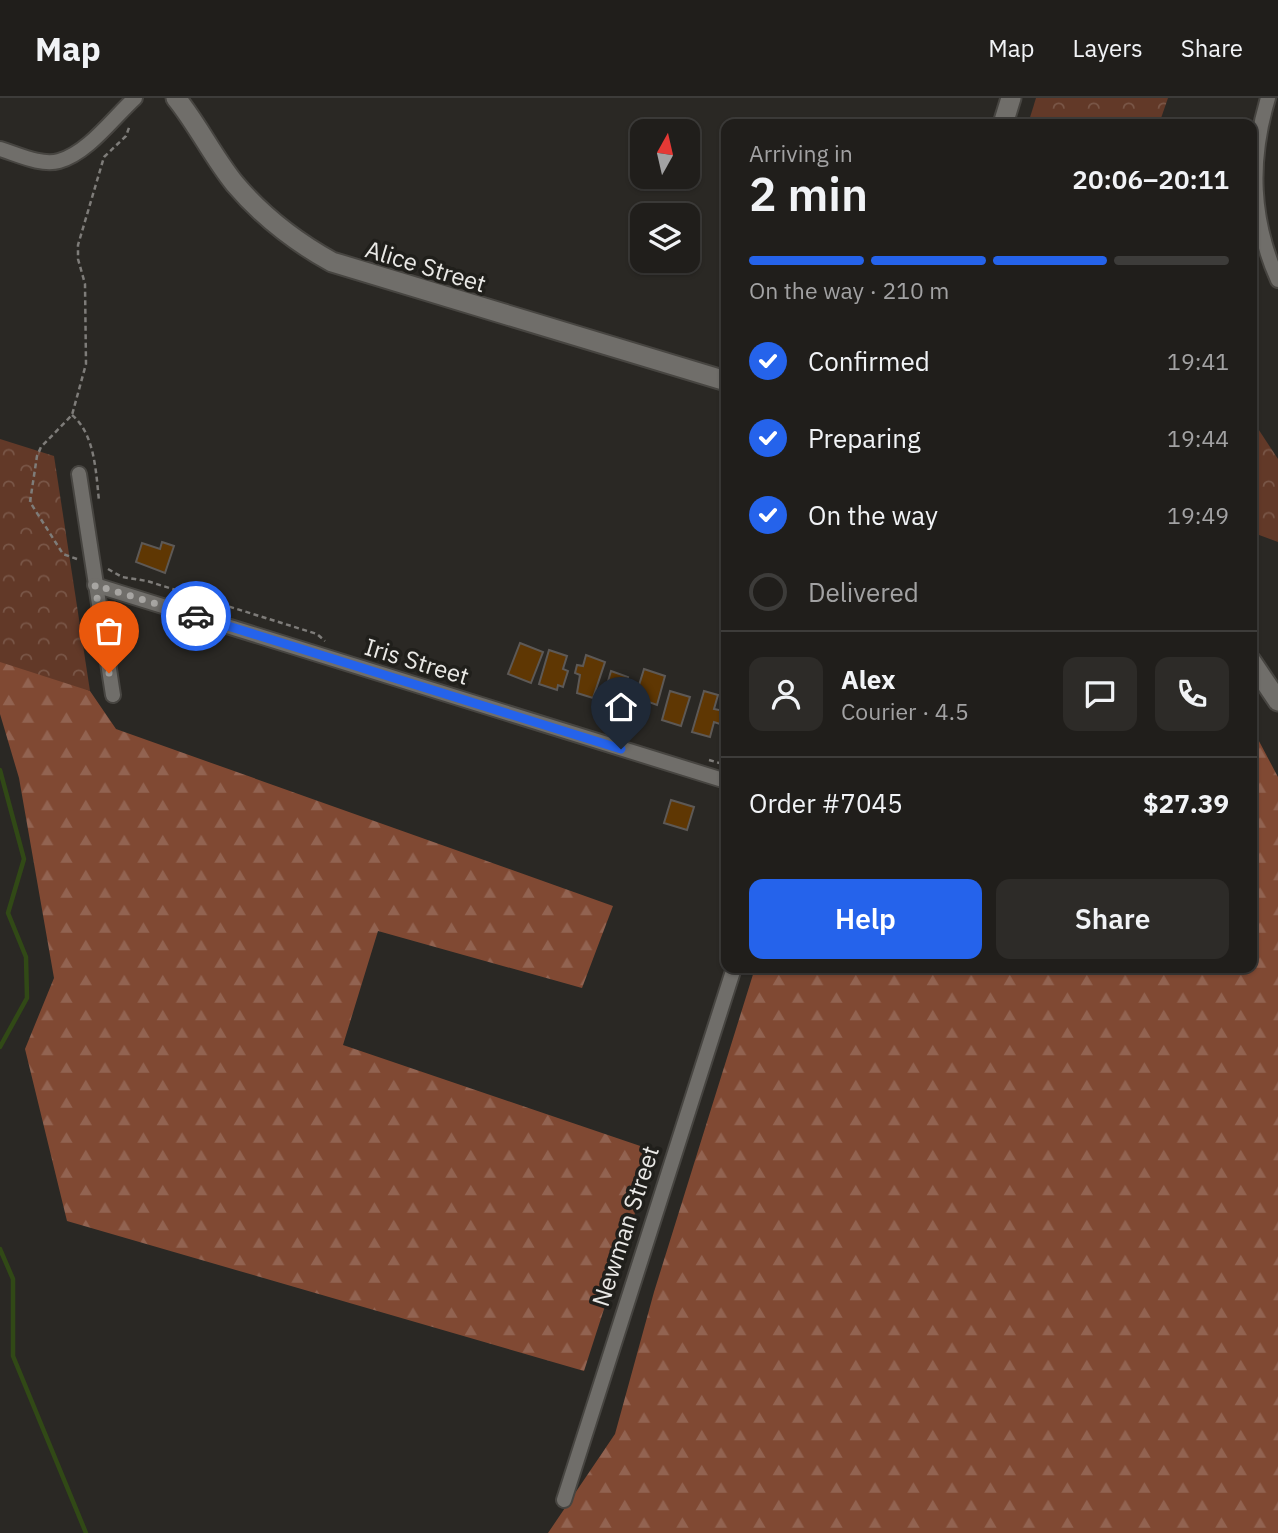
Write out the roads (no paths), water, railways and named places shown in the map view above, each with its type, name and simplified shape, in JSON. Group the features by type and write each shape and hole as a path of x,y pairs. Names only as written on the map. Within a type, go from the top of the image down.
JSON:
{"street":[{"name":"Alice Street","path":"176,98 199,127 233,182 259,211 290,238 332,262 721,379"},
{"path":"1005,119 1011,98"},
{"path":"1257,144 1268,98"},
{"path":"0,149 40,161 58,162 79,151 131,102"},
{"path":"1257,204 1265,251 1278,280"},
{"path":"79,474 113,695"},
{"name":"Iris Street","path":"95,585 721,779"},
{"path":"1257,670 1278,701"},
{"name":"Newman Street","path":"564,1500 732,973"}],"waterway":[{"path":"0,770 24,859 8,913 26,957 27,998 0,1047"},
{"path":"0,1249 13,1279 13,1356 86,1533"}]}
